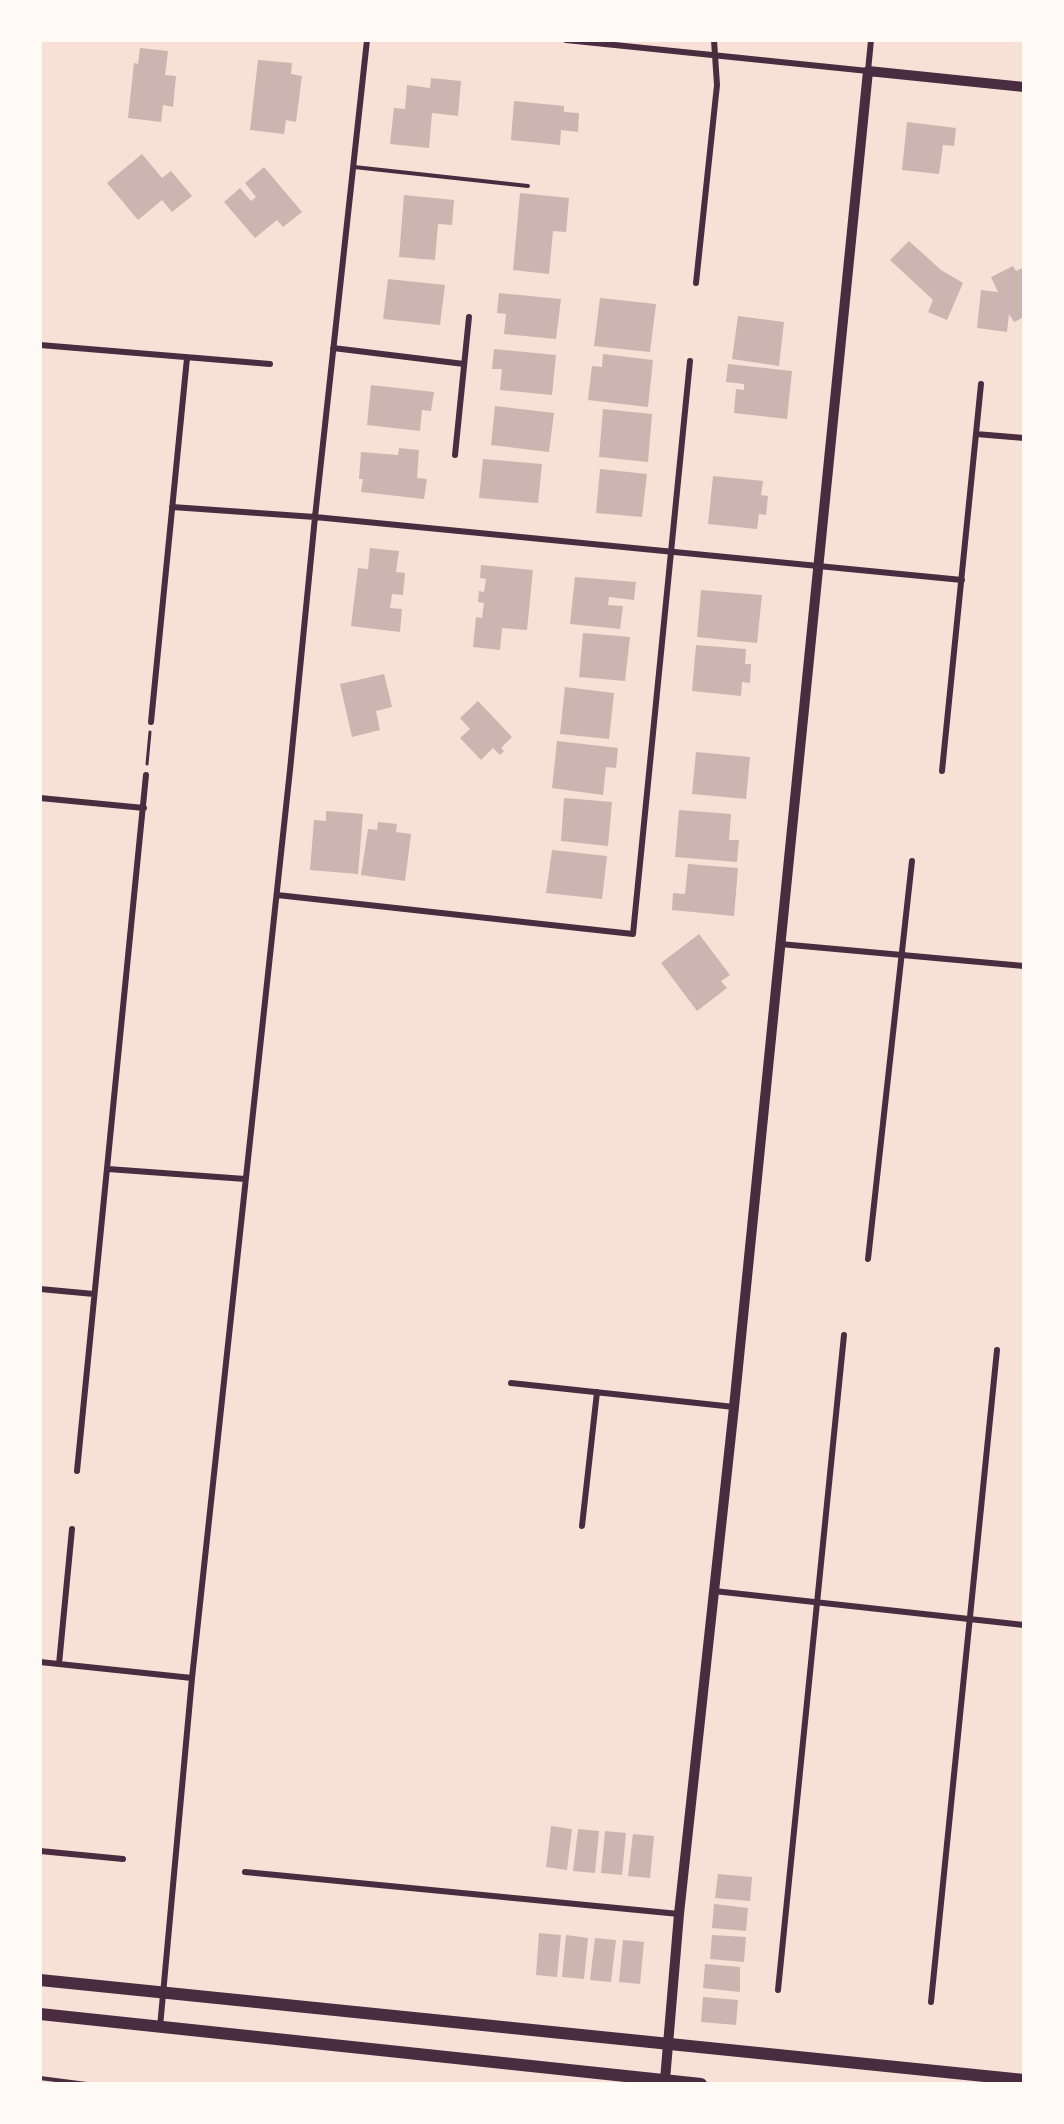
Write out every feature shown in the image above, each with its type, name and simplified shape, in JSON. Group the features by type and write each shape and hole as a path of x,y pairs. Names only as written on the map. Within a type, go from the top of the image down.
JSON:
{"main road":[{"path":"40,1980 1023,2080"},
{"path":"40,2014 665,2082 701,2084"}],"street":[{"path":"160,2027 192,1678 367,40"},
{"path":"566,40 1023,87"},
{"path":"696,283 717,85 714,40"},
{"path":"665,2082 680,1914 734,1407 871,40"},
{"path":"455,455 469,317"},
{"path":"40,345 270,364"},
{"path":"333,348 465,364"},
{"path":"151,722 187,358"},
{"path":"277,895 633,934 690,361"},
{"path":"942,771 981,384"},
{"path":"976,434 1023,438"},
{"path":"172,507 315,517 962,580"},
{"path":"77,1471 146,775"},
{"path":"40,798 144,808"},
{"path":"868,1259 912,861"},
{"path":"780,944 1023,966"},
{"path":"108,1169 244,1179"},
{"path":"40,1289 94,1294"},
{"path":"778,1990 844,1335"},
{"path":"931,2002 997,1350"},
{"path":"511,1383 734,1407"},
{"path":"582,1526 597,1392"},
{"path":"59,1664 72,1529"},
{"path":"714,1591 1023,1625"},
{"path":"40,1662 192,1678"},
{"path":"40,1851 123,1858"},
{"path":"245,1872 680,1914"}],"lane":[{"path":"353,167 528,186"},
{"path":"40,2078 87,2084"}],"path":[{"path":"146,775 151,722"}],"building":[{"path":"140,48 168,51 165,75 176,76 173,107 163,105 161,122 128,118 134,63 138,64"},
{"path":"258,60 292,63 291,74 302,76 296,122 286,120 284,134 250,130"},
{"path":"431,78 461,81 458,116 432,113 429,148 390,144 394,108 405,109 407,85 430,88"},
{"path":"514,101 564,106 564,112 579,113 578,132 561,130 560,145 511,140"},
{"path":"907,122 956,128 954,146 943,145 939,174 902,170"},
{"path":"142,154 162,178 171,171 192,196 172,212 162,200 138,220 107,183"},
{"path":"264,167 302,212 283,227 277,220 255,238 224,202 240,188 251,201 256,197 245,183"},
{"path":"520,193 569,198 566,232 553,231 549,274 513,270"},
{"path":"404,195 454,200 452,225 438,224 435,260 399,257"},
{"path":"909,241 941,270 963,283 947,320 928,312 933,300 890,260"},
{"path":"1013,266 1016,271 1024,267 1024,317 1014,322 1009,314 1007,332 977,328 981,290 998,292 991,277"},
{"path":"388,279 445,285 440,325 383,319"},
{"path":"499,293 561,299 556,339 504,334 506,314 497,313"},
{"path":"600,298 656,304 650,352 594,346"},
{"path":"738,316 784,322 779,366 732,359"},
{"path":"494,349 556,355 552,395 500,390 502,369 492,369"},
{"path":"603,354 653,360 648,407 588,400 592,366 602,367"},
{"path":"728,364 792,371 787,419 734,413 736,389 744,390 744,384 726,382"},
{"path":"371,385 434,392 431,411 422,410 420,431 367,425"},
{"path":"495,406 554,413 549,452 491,445"},
{"path":"603,409 652,414 648,462 599,457"},
{"path":"399,448 419,450 417,478 427,479 424,499 361,492 363,479 359,479 361,452 398,455"},
{"path":"483,459 542,464 538,503 479,498"},
{"path":"600,469 647,474 642,517 596,513"},
{"path":"713,476 763,481 761,495 768,496 766,515 759,514 757,529 708,524"},
{"path":"370,548 399,551 396,572 405,573 403,595 392,594 390,608 402,609 400,632 351,626 358,568 368,569"},
{"path":"481,565 533,570 527,630 502,628 500,650 473,647 476,617 482,618 484,603 478,602 479,591 484,592 486,579 480,578"},
{"path":"575,577 636,582 634,600 609,597 608,605 623,606 620,629 570,624"},
{"path":"701,590 762,595 757,643 697,637"},
{"path":"583,633 630,637 625,681 579,677"},
{"path":"696,645 746,649 745,664 751,664 750,683 742,682 741,696 692,691"},
{"path":"384,674 392,707 376,711 380,730 352,737 340,684"},
{"path":"565,687 614,693 609,739 560,734"},
{"path":"478,701 512,737 501,748 504,751 500,755 493,748 481,760 460,738 470,729 460,718"},
{"path":"557,741 618,748 616,768 606,767 603,795 552,788"},
{"path":"696,752 750,757 746,799 692,794"},
{"path":"564,798 612,802 608,846 561,841"},
{"path":"679,810 731,814 729,840 739,840 737,862 675,857"},
{"path":"326,811 363,814 358,874 310,870 314,820 326,821"},
{"path":"378,822 397,824 396,832 411,834 405,881 361,875 368,829 377,830"},
{"path":"552,850 607,856 602,899 546,893"},
{"path":"688,864 738,868 734,916 672,910 673,893 685,894"},
{"path":"699,934 730,975 721,981 727,988 697,1011 661,963"},
{"path":"551,1826 572,1829 567,1870 546,1867"},
{"path":"578,1829 599,1831 595,1873 573,1871"},
{"path":"605,1831 626,1833 622,1875 601,1873"},
{"path":"633,1834 654,1836 650,1878 628,1876"},
{"path":"718,1874 752,1877 750,1901 715,1898"},
{"path":"714,1904 748,1908 746,1931 712,1928"},
{"path":"539,1933 561,1935 557,1977 536,1975"},
{"path":"566,1935 588,1938 584,1979 562,1977"},
{"path":"712,1935 746,1937 744,1962 710,1959"},
{"path":"595,1938 616,1940 611,1982 590,1980"},
{"path":"623,1940 644,1942 640,1984 619,1982"},
{"path":"705,1964 740,1967 740,1992 703,1988"},
{"path":"703,1997 738,2000 736,2025 701,2022"}]}
